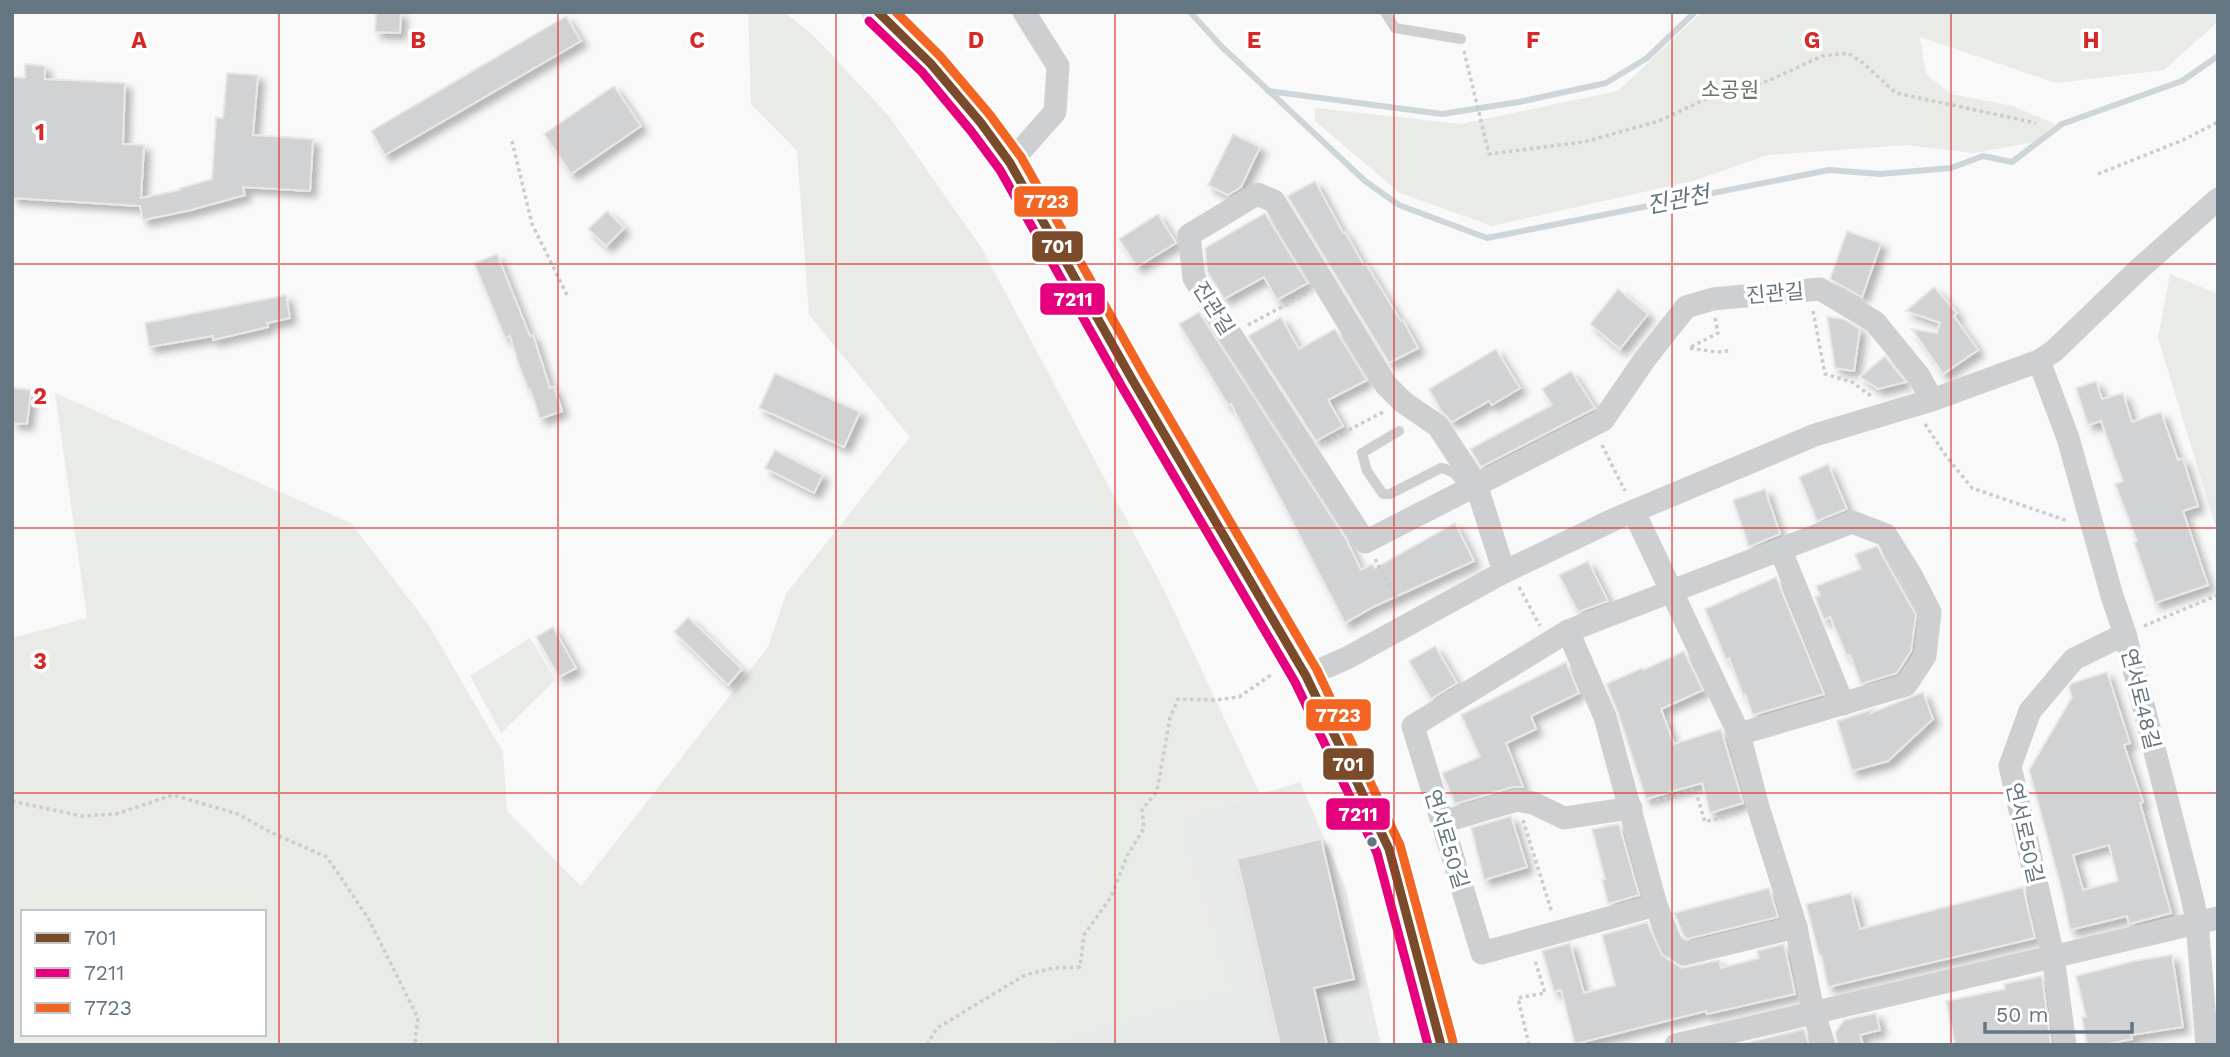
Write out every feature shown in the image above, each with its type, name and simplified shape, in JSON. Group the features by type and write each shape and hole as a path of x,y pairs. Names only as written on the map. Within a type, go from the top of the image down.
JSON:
{"main road":[{"path":"878,12 931,64 981,123 1010,163 1133,381 1306,676 1389,849 1441,1045"}],"street":[{"path":"1010,163 1055,113 1058,66 1024,12"},
{"name":"진관길","path":"1511,578 1470,488 1438,426 1403,402 1385,385 1274,201 1257,194 1189,235 1194,278 1365,542 1470,488 1603,420 1645,359 1686,307 1713,299 1820,289 1875,322 1919,376 1927,410"},
{"path":"1306,676 1511,578 1631,504 1815,435 1927,410 2039,361 2054,351 2137,271 2218,199"},
{"name":"연서로48길","path":"2039,361 2068,438 2108,583 2133,630 2207,920 2207,1045"},
{"path":"1631,504 1669,590 1739,734 1758,807 1796,927 1813,1011 1824,1045"},
{"name":"연서로50길","path":"1656,905 1482,953 1413,726 1568,631 1669,590 1781,551 1852,522 1886,535 1930,612 1925,656 1906,685 1739,734"},
{"path":"1781,551 1843,704"},
{"name":"연서로50길","path":"2065,1045 2053,956 2010,766 2029,711 2074,659 2133,630"},
{"path":"1568,631 1605,717 1656,905 1671,944 1684,954 1796,927"},
{"path":"1442,822 1517,800 1533,803 1564,818 1631,808"},
{"path":"1676,1045 1704,1041 1813,1011 2207,920"}],"lane":[{"path":"1385,12 1395,28 1461,39"},
{"path":"1399,431 1362,453 1367,471 1383,494 1391,494 1441,468 1449,470 1470,488"}],"path":[{"path":"1461,39 1489,154 1584,142 1659,121 1708,98 1768,81 1822,57 1848,53 1896,93 2036,122"},
{"path":"2098,174 2162,149 2218,122"},
{"path":"512,141 533,224 567,295"},
{"path":"1231,334 1324,284"},
{"path":"1809,290 1825,374 1852,382 1875,399"},
{"path":"1713,299 1718,333 1689,348 1729,351"},
{"path":"1307,452 1403,402"},
{"path":"1927,410 1946,456 1972,488 2076,524"},
{"path":"1593,425 1631,504"},
{"path":"1365,542 1399,603"},
{"path":"1511,578 1548,643"},
{"path":"2133,630 2218,595"},
{"path":"927,1045 937,1028 1025,975 1054,968 1080,967 1084,935 1111,897 1127,856 1144,828 1142,810 1157,791 1170,718 1178,699 1216,700 1240,697 1271,675"},
{"path":"1631,808 1695,789 1705,822 1758,807"},
{"path":"12,801 81,816 116,814 173,794 238,814 272,833 327,857 368,918 418,1018 415,1040 417,1045"},
{"path":"1517,800 1558,932"},
{"path":"1529,940 1545,993 1518,999 1529,1045"}],"shaded area":[{"path":"1300,782 1346,889 1381,1045 1044,1045 1231,990 1179,819"}],"green space":[{"path":"748,12 784,12 812,34 888,115 981,247 1162,586 1260,794 1179,819 1231,990 1044,1045 12,1045 12,638 87,618 55,393 351,523 428,624 503,752 507,811 581,886 768,647 786,594 910,437 809,315 797,151 751,104"},
{"name":"소공원","path":"1702,12 2218,12 2218,22 2164,70 2056,83 1920,37 1926,74 1951,94 2013,106 2055,124 2035,142 1974,153 1906,145 1768,155 1693,181 1492,226 1400,193 1315,121 1315,108 1461,124 1618,91"},
{"path":"2170,274 2218,294 2218,534 2158,338"},
{"path":"530,638 555,680 501,733 470,676"}],"building":[{"path":"376,12 401,12 400,33 375,32"},
{"path":"566,16 581,41 385,155 371,131"},
{"path":"25,64 45,66 45,79 125,83 123,144 144,145 141,198 180,190 212,179 216,118 223,118 227,73 258,75 253,135 313,139 310,191 243,187 245,195 143,220 140,206 12,198 12,77 25,78"},
{"path":"614,86 641,126 571,174 544,134"},
{"path":"1233,134 1260,147 1241,187 1228,195 1208,185"},
{"path":"1315,181 1343,233 1345,232 1401,321 1403,320 1418,348 1389,363 1287,196"},
{"path":"607,211 624,228 606,246 588,229"},
{"path":"1265,213 1308,283 1277,300 1264,277 1224,299 1207,271 1205,248"},
{"path":"1158,214 1176,243 1137,267 1119,239"},
{"path":"1847,231 1881,243 1862,297 1830,279"},
{"path":"497,254 530,336 533,335 550,388 554,387 562,411 540,419 510,336 505,338 474,263"},
{"path":"1934,287 1957,313 1954,316 1978,350 1943,374 1912,329 1937,333 1940,323 1906,311"},
{"path":"1618,289 1648,314 1620,349 1590,324"},
{"path":"286,295 290,318 267,323 268,327 213,340 213,336 149,347 145,323"},
{"path":"1199,312 1346,539 1361,570 1372,564 1375,568 1455,523 1474,561 1373,607 1345,623 1231,404 1228,405 1179,324"},
{"path":"1281,317 1299,349 1335,329 1367,380 1328,400 1343,426 1316,441 1248,336"},
{"path":"1827,317 1843,319 1860,329 1854,371 1835,368"},
{"path":"1496,349 1520,388 1492,405 1489,401 1452,422 1441,411 1429,389"},
{"path":"1885,356 1906,382 1878,389 1860,377"},
{"path":"1571,371 1595,408 1481,467 1470,449 1552,405 1542,389"},
{"path":"775,373 860,412 844,447 759,408"},
{"path":"2096,381 2102,399 2123,393 2132,422 2161,412 2178,460 2183,459 2198,506 2183,511 2208,585 2155,603 2134,542 2137,541 2115,484 2123,481 2101,421 2088,425 2076,388"},
{"path":"12,388 31,390 27,424 12,423"},
{"path":"775,450 823,475 814,493 765,468"},
{"path":"1828,464 1847,509 1817,521 1799,477"},
{"path":"1765,489 1780,534 1749,547 1733,500"},
{"path":"1877,546 1916,615 1911,651 1897,673 1861,684 1850,655 1847,656 1830,617 1824,620 1815,597 1820,595 1816,586 1861,569 1855,554"},
{"path":"1588,561 1608,601 1578,612 1559,575"},
{"path":"1776,577 1824,694 1753,715 1705,609"},
{"path":"688,617 742,669 728,685 674,632"},
{"path":"553,627 576,668 559,677 536,637"},
{"path":"1435,646 1457,683 1431,699 1409,661"},
{"path":"1684,651 1703,690 1661,709 1674,744 1721,729 1743,803 1710,813 1702,783 1646,799 1606,684"},
{"path":"1566,662 1579,693 1531,716 1536,729 1506,743 1523,787 1513,787 1455,804 1442,773 1480,757 1461,715"},
{"path":"2107,672 2130,743 2124,745 2143,802 2140,803 2171,913 2129,924 2127,916 2070,930 2029,770 2072,697 2069,687 2072,683","holes":["2109,845 2118,881 2083,890 2073,855"]},
{"path":"1923,692 1933,719 1888,761 1852,771 1837,721 1874,709 1871,713"},
{"path":"1511,816 1527,867 1484,880 1471,828"},
{"path":"1619,824 1639,895 1608,904 1602,879 1605,879 1592,829"},
{"path":"1321,839 1354,979 1314,988 1327,1045 1280,1045 1237,859"},
{"path":"2023,887 2035,938 1828,987 1806,904 1851,893 1860,929"},
{"path":"1769,888 1778,917 1687,939 1674,913"},
{"path":"1647,922 1662,955 1682,968 1719,960 1721,968 1759,958 1757,951 1784,944 1795,994 1707,1014 1706,1011 1575,1044 1561,990 1554,992 1542,951 1570,943 1584,993 1615,985 1602,935"},
{"path":"2172,955 2183,1027 2131,1035 2132,1039 2103,1045 2087,1045 2082,1017 2086,1017 2076,976 2134,961"},
{"path":"2042,976 2051,1045 1955,1045 1946,1001 2005,989 2004,984"},
{"path":"1876,1013 1880,1030 1860,1035 1863,1045 1838,1045 1835,1033 1844,1020"},
{"path":"1804,1029 1809,1045 1746,1045 1746,1043"}],"waterway":[{"name":"진관천","path":"1190,12 1221,46 1365,181 1399,205 1487,238 1829,170 1880,174 1951,168 1983,156 2012,162 2062,124 2182,81 2218,56"},
{"path":"1268,91 1442,114 1519,102 1606,83 1647,58 1695,12"}],"transit line":[{"name":"701","path":"878,12 931,64 981,123 1010,163 1133,381 1306,676 1389,849 1441,1045"},
{"name":"7723","path":"896,12 940,56 1021,157 1144,375 1317,670 1400,845 1453,1042"},
{"name":"7211","path":"869,21 922,72 1000,170 1122,387 1295,682 1377,853 1428,1045"}]}
